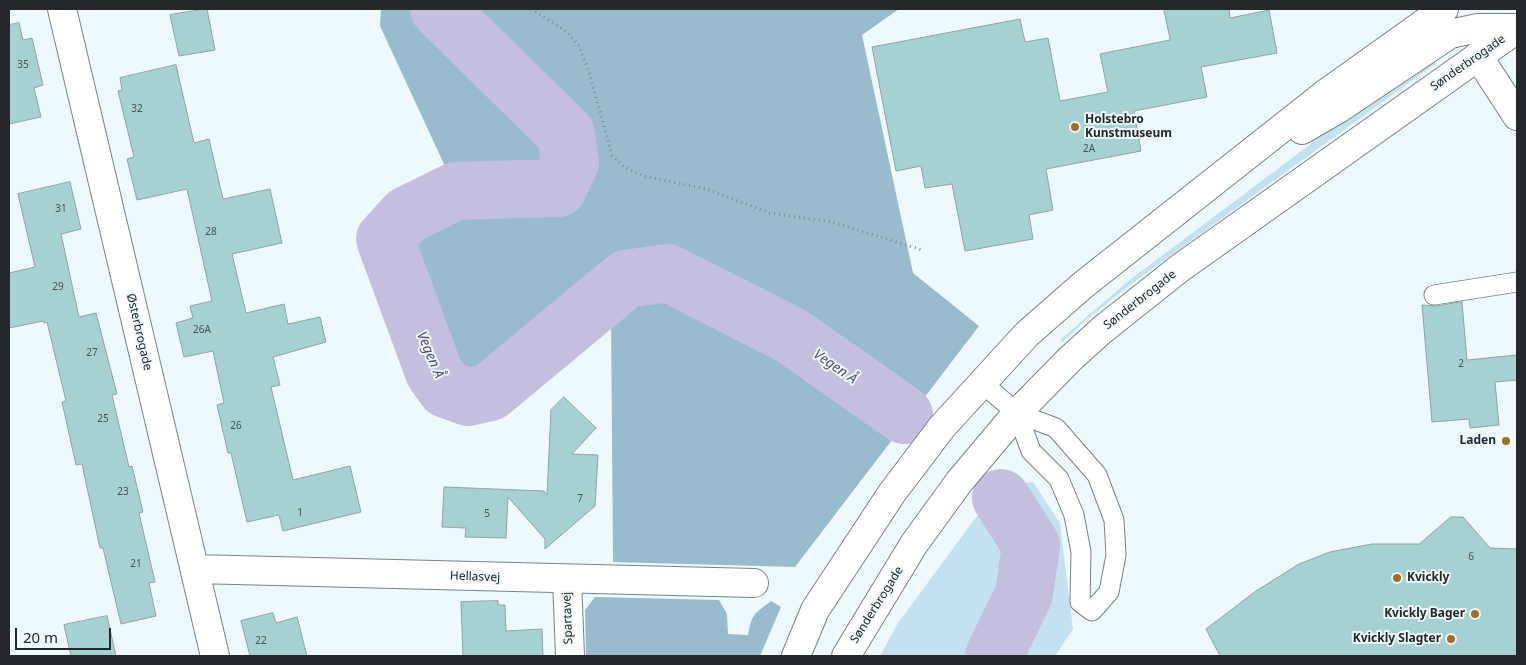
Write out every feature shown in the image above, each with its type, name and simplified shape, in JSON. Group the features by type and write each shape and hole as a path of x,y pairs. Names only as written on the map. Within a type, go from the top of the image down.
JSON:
{"street":[{"name":"Østerbrogade","path":"62,9 215,656"},
{"path":"796,656 815,610 892,493 942,427 1027,334 1082,285 1325,94 1435,11"},
{"path":"1204,189 1338,109 1450,34 1483,18 1517,29"},
{"path":"1483,18 1478,56 1517,116"},
{"name":"Sønderbrogade","path":"846,656 914,544 959,482 1017,413 1070,359 1102,330 1180,268 1517,29"},
{"name":"Hellasvej","path":"195,569 754,584"},
{"name":"Spartavej","path":"567,580 570,656"}],"lane":[{"path":"1434,295 1517,282"},
{"path":"982,383 1017,413 1056,428 1097,475 1114,520 1116,555 1110,592 1092,611 1080,602 1082,552 1074,515 1059,479 1030,451 1017,413"}],"path":[{"path":"531,9 566,31 579,46 589,72 612,155 624,167 644,176 706,189 770,213 832,222 922,250"}],"shaded area":[{"path":"381,9 899,9 862,35 913,273 979,326 795,567 613,562 611,316 489,372 455,369 408,254 450,177 380,26"},
{"path":"1435,60 1435,64 1130,285 1086,320 1063,342 1060,340 1127,282 1404,74"},
{"path":"1033,482 1060,523 1073,629 1055,656 880,656 898,623 985,505 1007,485"},
{"path":"595,597 719,600 727,614 728,634 748,635 752,619 760,609 771,601 781,607 760,656 586,656 585,610"}],"building":[{"path":"207,9 215,50 179,56 170,15"},
{"name":"Holstebro Kunstmuseum","path":"1164,9 1229,9 1230,18 1269,10 1277,53 1201,67 1207,97 1134,111 1141,151 1046,169 1053,210 1029,215 1033,239 965,251 952,184 925,188 921,166 896,171 872,47 1020,19 1025,42 1048,38 1060,101 1108,92 1100,54 1170,40"},
{"path":"19,23 23,40 32,38 43,85 34,88 41,117 9,124 9,25"},
{"path":"176,65 194,143 209,139 223,199 270,189 282,243 232,254 246,313 284,304 288,324 320,317 326,342 273,357 280,385 271,387 293,480 350,466 361,512 283,531 279,515 247,522 231,453 228,453 217,405 224,403 213,351 184,357 176,323 193,318 190,306 212,301 187,189 137,200 127,159 134,157 118,91 122,90 120,78"},
{"path":"70,182 81,229 61,234 79,317 96,313 117,394 112,395 129,467 132,466 143,512 139,513 155,582 149,583 156,616 121,624 103,548 100,548 82,464 76,465 62,402 66,401 47,322 44,323 43,321 9,328 9,273 35,267 18,194"},
{"path":"1462,302 1467,360 1517,355 1517,380 1495,382 1499,425 1470,428 1469,419 1432,422 1422,305 1436,306"},
{"path":"564,397 596,428 572,454 598,455 595,506 545,549 545,539 508,497 506,538 465,537 466,528 442,527 444,487 544,491 547,495 551,410"},
{"name":"Kvickly","path":"1451,517 1463,517 1490,548 1517,549 1517,656 1220,656 1206,629 1256,591 1299,564 1330,552 1372,544 1419,544"},
{"path":"498,601 498,605 505,605 506,631 542,629 543,656 463,656 461,602"},
{"path":"273,613 276,623 297,617 307,656 250,656 241,621"},
{"path":"107,616 116,656 71,656 64,625"}],"waterway":[{"name":"Vegen Å","path":"439,9 566,134 570,162 558,188 456,191 407,215 385,239 434,372 446,389 468,397 490,392 626,279 668,273 792,336 904,415"},
{"name":"Vegen Å","path":"994,656 1024,594 1031,545 1001,498"}],"place":[{"name":"Holstebro Kunstmuseum","path":"1075,127"},
{"name":"Laden","path":"1506,441"},
{"name":"Kvickly","path":"1397,578"},
{"name":"Kvickly Bager","path":"1475,614"},
{"name":"Kvickly Slagter","path":"1451,639"}]}
